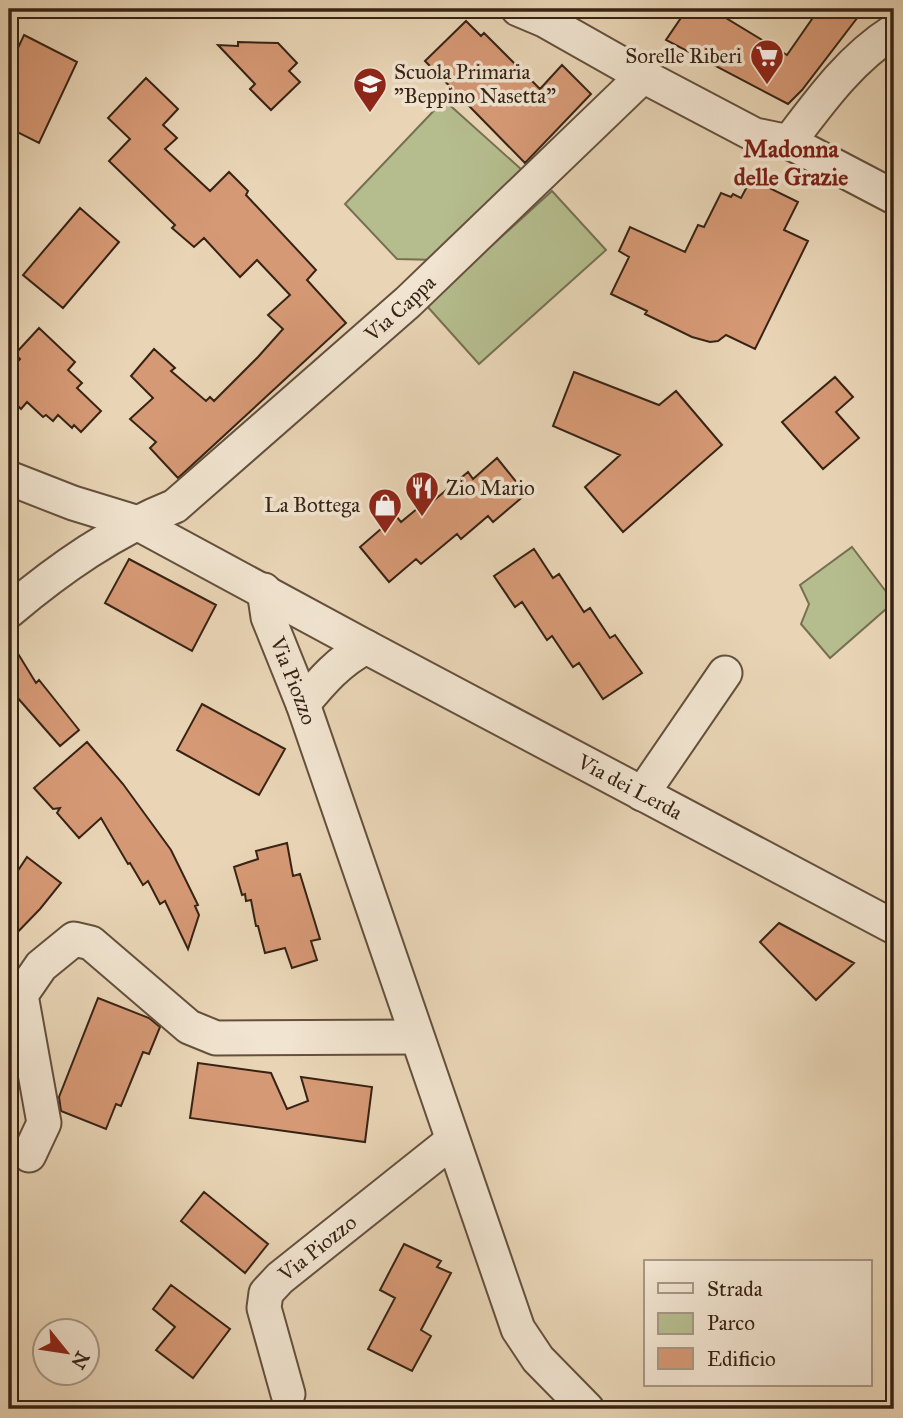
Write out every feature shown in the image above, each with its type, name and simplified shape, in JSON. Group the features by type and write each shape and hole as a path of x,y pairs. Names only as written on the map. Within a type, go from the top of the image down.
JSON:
{"street":[{"path":"536,12 643,76 755,135 789,142 894,197"},
{"path":"789,142 837,80 874,44 894,32"},
{"name":"Via Cappa","path":"9,611 51,575 135,522 175,506 408,302 643,76"},
{"path":"9,478 73,503 135,522 264,590"},
{"name":"Via dei Lerda","path":"264,590 366,647 894,927"},
{"name":"Via Piozzo","path":"264,590 268,617 303,704 518,1329 538,1359 586,1409"},
{"path":"303,704 331,671 366,647"},
{"path":"642,794 725,673"},
{"path":"29,1155 44,1123 21,995 41,966 74,939 91,943 189,1027 216,1038 416,1037"},
{"name":"Via Piozzo","path":"288,1394 264,1308 267,1293 280,1279 453,1141"}],"green space":[{"path":"444,100 522,170 437,260 397,259 345,204"},
{"path":"552,191 606,250 479,364 426,305"},
{"path":"852,547 894,602 830,658 801,624 809,604 800,585"}],"building":[{"path":"687,9 711,9 787,55 819,9 864,9 802,90 788,104 666,40"},
{"path":"466,21 481,36 484,33 540,89 562,65 591,94 525,163 425,61"},
{"path":"24,35 77,62 39,143 9,128 9,67"},
{"path":"238,42 278,43 297,63 289,71 300,82 271,110 250,89 255,84 218,45 238,46"},
{"path":"146,78 178,109 163,125 177,138 165,149 210,191 229,172 248,191 246,195 316,270 307,280 346,323 178,478 150,448 156,442 130,419 153,398 131,376 154,349 175,368 171,371 206,401 210,397 214,401 283,329 268,315 290,295 257,260 240,277 204,238 194,247 172,228 175,225 109,161 130,139 108,118"},
{"path":"751,179 798,202 784,230 808,241 755,349 726,335 718,341 710,342 692,337 611,294 629,257 619,251 630,227 685,252 698,225 704,227 721,193 741,198"},
{"path":"80,208 119,242 63,308 23,275"},
{"path":"39,328 75,362 68,370 82,383 77,388 101,411 81,432 74,425 72,428 58,415 53,421 46,415 43,417 27,402 21,409 9,397 9,371 20,359 15,354"},
{"path":"574,372 659,405 676,391 722,445 623,532 585,487 620,455 553,426"},
{"path":"835,377 853,397 836,412 859,438 823,469 782,422"},
{"path":"497,458 526,494 493,522 488,516 461,539 457,534 421,564 416,559 389,582 360,547 396,516 401,522 429,499 432,502 468,472 473,479"},
{"path":"534,549 553,578 559,574 584,612 590,608 610,638 615,635 642,673 603,699 579,663 573,667 552,636 547,640 522,602 515,607 494,576"},
{"path":"129,559 216,605 192,651 105,603"},
{"path":"9,639 36,683 39,680 79,730 60,746 9,688"},
{"path":"202,704 285,749 259,795 177,750"},
{"path":"87,742 123,784 171,850 198,905 195,906 199,915 188,949 165,901 160,904 148,881 143,885 101,818 79,838 57,813 60,808 53,809 34,788"},
{"path":"287,843 293,876 300,874 320,939 311,941 317,960 292,968 285,948 265,953 251,900 246,901 245,894 242,895 234,867 258,859 256,851"},
{"path":"27,857 61,883 9,941 9,884"},
{"path":"779,923 854,963 816,1000 760,942"},
{"path":"98,998 149,1018 160,1027 149,1054 143,1052 121,1106 116,1104 106,1129 61,1111 59,1097"},
{"path":"198,1063 271,1073 287,1109 308,1101 301,1077 372,1087 365,1142 190,1118"},
{"path":"204,1192 268,1244 245,1273 181,1221"},
{"path":"404,1244 441,1261 437,1267 451,1273 421,1330 431,1336 412,1371 368,1349 395,1298 380,1290"},
{"path":"171,1285 230,1329 193,1378 156,1350 175,1327 153,1309"}],"place":[{"name":"Sorelle Riberi","path":"767,86"},
{"name":"Scuola Primaria \"Beppino Nasetta\"","path":"370,114"},
{"name":"Zio Mario","path":"422,518"},
{"name":"La Bottega","path":"385,535"}],"district":[{"name":"Madonna delle Grazie","path":"791,163"}]}
